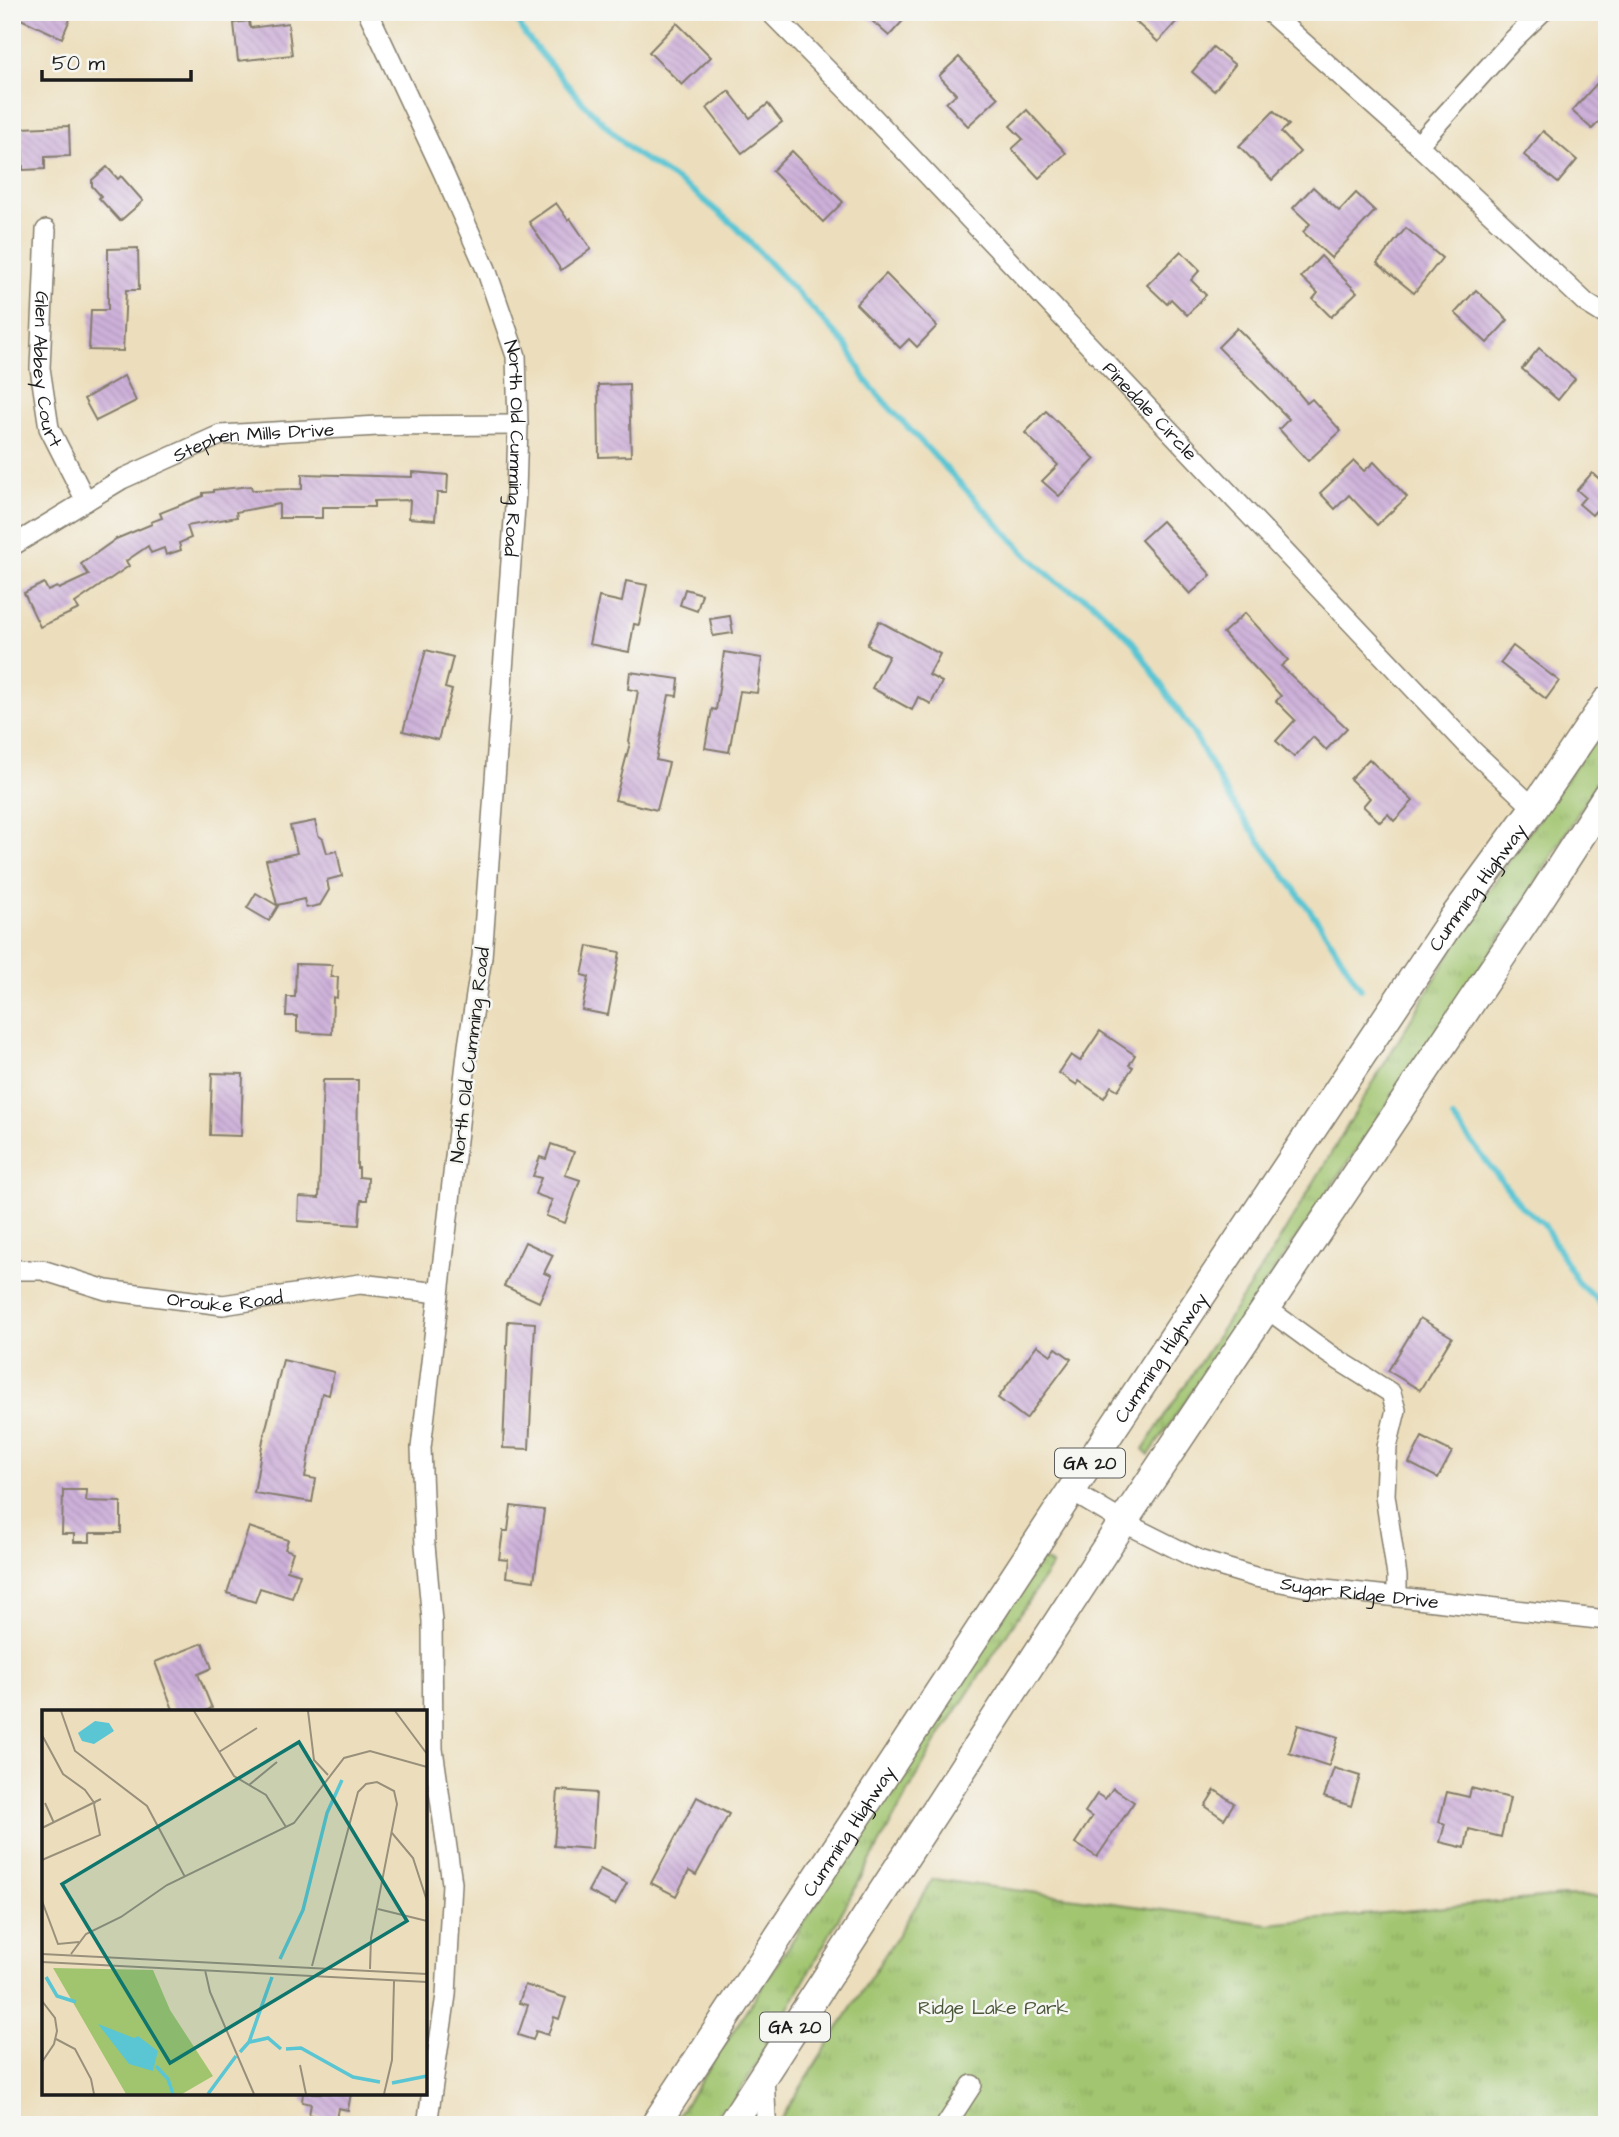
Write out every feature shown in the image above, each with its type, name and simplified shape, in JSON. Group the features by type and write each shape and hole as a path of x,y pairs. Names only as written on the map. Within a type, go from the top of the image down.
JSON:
{"highway":[{"name":"Cumming Highway","path":"655,2125 1071,1491 1449,924 1607,702"},
{"name":"GA 20","path":"731,2125 1123,1522 1606,799"}],"street":[{"name":"North Old Cumming Road","path":"368,12 486,269 516,356 518,425 516,493 485,931 421,1448 425,1545 432,1621 433,1749 452,1883 446,1995 427,2125"},
{"name":"Pinedale Circle","path":"770,12 852,95 1473,751 1534,808"},
{"path":"1269,12 1418,145 1586,303 1607,316"},
{"path":"1418,145 1513,40 1542,12"},
{"name":"Glen Abbey Court","path":"46,230 40,368 49,428 86,501"},
{"name":"Stephen Mills Drive","path":"12,546 122,479 220,435 378,426 518,425"},
{"name":"Orouke Road","path":"12,1270 42,1270 106,1290 223,1305 360,1284 439,1293"},
{"path":"1266,1308 1329,1354 1391,1392 1396,1410 1387,1447 1385,1495 1397,1576 1397,1597"},
{"name":"Sugar Ridge Drive","path":"1071,1491 1123,1522 1199,1560 1255,1577 1307,1587 1607,1620"},
{"path":"764,2074 768,2125"},
{"path":"946,2125 972,2085"}],"green space":[{"path":"1607,720 1607,766 1512,921 1149,1455 1143,1449 1271,1254 1481,902"},
{"path":"1041,1559 1052,1565 936,1742 769,2044 719,2125 672,2125"},
{"name":"Ridge Lake Park","path":"933,1879 1268,1924 1562,1896 1607,1897 1607,2125 777,2125"}],"building":[{"path":"12,12 73,12 62,38 12,15"},
{"path":"862,12 911,12 889,36"},
{"path":"1125,12 1170,12 1178,20 1158,42"},
{"path":"249,21 250,28 288,23 292,55 238,61 234,23"},
{"path":"677,23 711,57 682,85 649,52"},
{"path":"1213,47 1235,65 1214,91 1192,72"},
{"path":"959,57 998,98 968,126 946,103 956,94 939,76"},
{"path":"1607,72 1607,113 1592,129 1572,111"},
{"path":"729,91 750,118 768,104 782,122 742,153 707,108"},
{"path":"1027,110 1066,153 1039,178 1012,149 1023,139 1010,126"},
{"path":"1274,111 1289,125 1281,132 1300,152 1272,180 1239,146"},
{"path":"69,126 70,156 45,157 45,169 23,170 22,128"},
{"path":"1543,131 1577,160 1558,183 1524,155"},
{"path":"792,151 843,202 823,222 772,171"},
{"path":"107,167 118,179 121,176 143,201 120,221 92,186 92,180"},
{"path":"1313,187 1339,211 1356,193 1375,211 1331,258 1303,232 1310,224 1293,208"},
{"path":"556,203 591,249 561,270 529,222"},
{"path":"1406,228 1442,258 1414,293 1377,263"},
{"path":"138,248 139,290 126,290 123,351 89,350 91,310 108,310 108,249"},
{"path":"1181,251 1200,270 1191,280 1206,295 1187,315 1171,299 1167,304 1147,285"},
{"path":"1321,256 1357,292 1331,317 1313,299 1318,293 1301,277"},
{"path":"886,274 937,326 917,347 909,339 900,348 856,304"},
{"path":"1476,290 1508,320 1487,343 1455,313"},
{"path":"1237,328 1282,373 1307,403 1312,399 1341,431 1308,461 1279,429 1289,419 1218,347"},
{"path":"1539,348 1575,379 1558,400 1522,369"},
{"path":"124,376 136,401 96,421 84,399"},
{"path":"629,384 631,456 599,457 598,385"},
{"path":"1046,411 1095,459 1059,496 1042,481 1058,465 1025,433"},
{"path":"1354,461 1364,471 1374,462 1407,497 1377,525 1349,495 1335,509 1320,493"},
{"path":"412,472 448,475 447,493 437,493 435,520 409,518 410,500 374,501 374,507 322,507 322,518 279,518 279,504 236,512 237,517 187,526 191,538 179,543 181,550 166,555 164,548 151,553 148,546 126,561 129,566 75,603 79,609 40,627 24,593 44,583 48,591 57,587 59,589 89,575 81,564 116,539 162,518 160,513 203,496 203,493 251,486 252,490 302,489 302,474 412,477"},
{"path":"1592,473 1607,485 1607,516 1598,508 1592,515 1579,504 1585,497 1577,490"},
{"path":"1162,521 1211,575 1190,594 1141,540"},
{"path":"626,581 647,585 639,625 634,624 629,652 589,644 599,597 622,602"},
{"path":"685,589 702,594 697,611 680,605"},
{"path":"1245,613 1288,660 1281,666 1347,728 1326,750 1313,737 1294,757 1276,741 1295,720 1276,701 1281,696 1223,633"},
{"path":"730,616 733,633 713,636 710,619"},
{"path":"879,621 940,654 929,675 942,682 931,704 918,697 912,710 872,688 889,656 867,645"},
{"path":"1513,646 1559,681 1546,699 1500,663"},
{"path":"426,650 453,657 445,688 452,690 438,740 403,731"},
{"path":"724,652 762,658 757,693 740,691 729,752 705,748 712,709 716,710"},
{"path":"630,672 679,679 677,696 669,695 656,760 669,763 657,810 615,800 630,743 638,691 628,689"},
{"path":"1369,759 1413,801 1394,821 1388,814 1380,822 1363,806 1370,798 1350,779"},
{"path":"315,821 318,835 323,839 327,853 337,851 342,876 327,880 329,890 320,905 306,908 304,899 277,905 266,860 297,853 290,826"},
{"path":"256,893 278,906 269,921 247,908"},
{"path":"588,946 620,952 608,1015 582,1010 589,977 582,975"},
{"path":"296,964 332,965 331,977 338,977 337,998 333,997 332,1034 297,1032 297,1016 286,1016 287,997 295,997"},
{"path":"1100,1031 1135,1055 1129,1065 1133,1067 1118,1090 1111,1086 1104,1098 1079,1081 1077,1085 1059,1073 1071,1055 1080,1061"},
{"path":"212,1073 243,1074 241,1136 210,1135"},
{"path":"323,1080 358,1080 357,1168 359,1177 368,1178 367,1200 361,1200 359,1225 298,1221 299,1197 319,1198"},
{"path":"551,1144 574,1152 565,1175 580,1180 565,1223 546,1216 552,1200 535,1194 541,1178 533,1176 540,1157 546,1159"},
{"path":"525,1242 553,1255 544,1273 551,1276 539,1302 504,1286"},
{"path":"1420,1318 1452,1337 1420,1390 1388,1371"},
{"path":"508,1321 535,1323 529,1449 503,1448"},
{"path":"1037,1345 1051,1355 1056,1348 1071,1359 1026,1419 998,1398"},
{"path":"283,1360 334,1372 329,1395 322,1393 305,1477 316,1479 312,1502 254,1493 263,1440"},
{"path":"1422,1437 1452,1452 1438,1478 1409,1463"},
{"path":"63,1490 87,1490 86,1501 121,1502 121,1533 90,1533 90,1542 74,1542 74,1534 62,1534"},
{"path":"511,1506 544,1510 534,1581 506,1577 508,1560 499,1559 503,1531 508,1531"},
{"path":"249,1527 288,1540 285,1549 293,1552 287,1570 300,1574 292,1598 260,1588 255,1602 227,1593"},
{"path":"203,1643 212,1668 198,1674 212,1708 173,1710 155,1662"},
{"path":"1298,1725 1338,1737 1329,1766 1289,1753"},
{"path":"1334,1768 1360,1776 1351,1806 1324,1797"},
{"path":"1113,1788 1134,1802 1097,1857 1075,1843 1092,1817 1085,1812 1097,1794 1105,1799"},
{"path":"1471,1788 1510,1798 1501,1837 1469,1829 1465,1848 1440,1842 1445,1824 1439,1822 1447,1792 1469,1797"},
{"path":"558,1790 596,1793 592,1849 554,1846"},
{"path":"1215,1790 1234,1803 1224,1819 1205,1806"},
{"path":"697,1797 729,1814 696,1875 689,1871 676,1896 651,1883"},
{"path":"600,1869 627,1883 615,1905 588,1891"},
{"path":"525,1985 566,1998 559,2019 554,2017 548,2035 536,2031 533,2040 518,2035 528,2005 519,2003"},
{"path":"303,2095 351,2095 348,2110 338,2108 336,2120 309,2115 311,2104 302,2102"}],"waterway":[{"path":"512,12 526,36 583,103 633,152 693,191 735,226 846,345 867,382 888,406 1026,554 1058,583 1091,601 1133,642 1195,736 1231,801 1324,930 1361,989"},
{"path":"1453,1118 1521,1206 1543,1223 1577,1281 1607,1309"}]}
